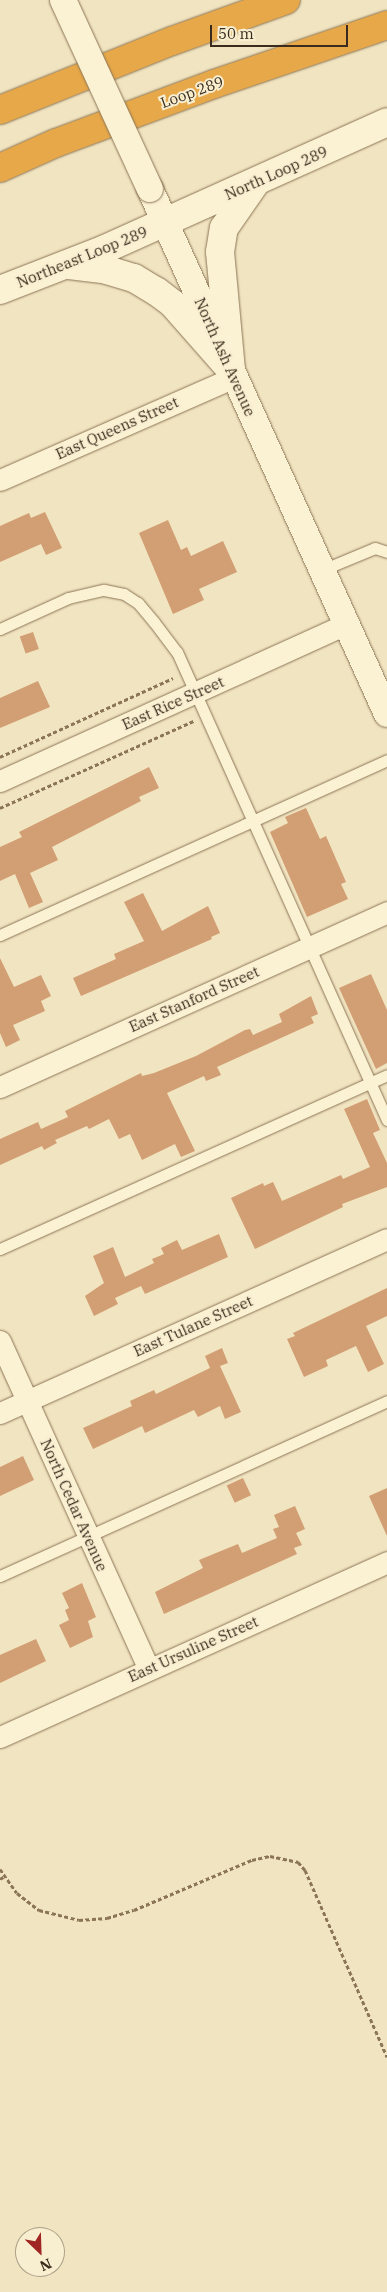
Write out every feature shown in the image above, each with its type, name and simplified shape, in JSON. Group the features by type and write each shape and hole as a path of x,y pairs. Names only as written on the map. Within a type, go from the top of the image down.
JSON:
{"highway":[{"path":"0,110 172,41 284,1"},
{"name":"Loop 289","path":"0,168 56,143 214,84 387,25"},
{"path":"214,84 387,38"}],"main road":[{"name":"North Loop 289","path":"165,223 387,122"},
{"path":"233,373 220,252 224,228 256,182"},
{"name":"Northeast Loop 289","path":"0,290 66,265 165,223"},
{"path":"66,265 107,270 134,278 156,291 173,304 233,373"}],"street":[{"name":"North Ash Avenue","path":"63,0 387,714"},
{"name":"East Queens Street","path":"0,480 233,373"},
{"name":"East Rice Street","path":"0,781 346,624"},
{"name":"East Stanford Street","path":"0,1087 387,912"},
{"name":"East Tulane Street","path":"0,1414 387,1239"},
{"name":"North Cedar Avenue","path":"0,1341 149,1669"},
{"name":"East Ursuline Street","path":"0,1737 387,1562"}],"lane":[{"path":"322,570 375,548 387,552"},
{"path":"0,629 68,598 104,590 124,594 138,603 154,622 177,652 204,717 387,1120"},
{"path":"0,935 387,760"},
{"path":"0,1249 387,1075"},
{"path":"0,1576 387,1401"}],"path":[{"path":"0,757 185,673"},
{"path":"0,808 204,717"},
{"path":"0,1869 17,1893 39,1910 79,1920 107,1918 134,1910 252,1860 270,1856 298,1862 305,1870 387,2057"},
{"path":"0,1879 5,1876"}],"building":[{"path":"45,512 62,548 46,555 41,544 0,562 0,526 29,513 31,518"},
{"path":"168,520 181,550 187,547 191,556 223,541 237,572 199,589 204,600 173,614 139,533"},
{"path":"33,632 39,649 26,654 20,637"},
{"path":"38,681 50,707 0,728 0,698"},
{"path":"149,767 159,788 139,797 141,801 52,847 58,860 30,873 43,902 29,908 15,874 0,881 0,847 22,837 19,832"},
{"path":"306,808 320,839 326,836 346,882 341,884 348,899 307,917 270,832 288,823 285,817"},
{"path":"143,893 162,931 208,906 220,933 211,937 212,939 81,996 73,978 116,959 114,954 144,941 124,902"},
{"path":"0,958 14,987 41,975 51,996 41,1001 45,1011 13,1025 20,1040 6,1047 0,1033"},
{"path":"371,974 387,1010 387,1063 376,1069 339,988"},
{"path":"311,996 318,1014 311,1017 314,1023 217,1067 221,1075 206,1081 204,1076 167,1093 195,1151 181,1157 175,1144 142,1160 130,1134 119,1139 109,1119 89,1129 87,1126 55,1140 57,1143 44,1150 42,1146 0,1165 0,1139 38,1122 41,1129 68,1117 65,1111 141,1073 142,1076 154,1073 196,1056 245,1030 250,1029 253,1035 282,1022 279,1014"},
{"path":"367,1099 380,1130 373,1133 387,1163 387,1187 342,1204 343,1207 255,1249 231,1198 263,1183 264,1186 273,1182 282,1201 341,1175 343,1179 370,1167 344,1109"},
{"path":"219,1234 228,1257 145,1294 141,1286 115,1298 118,1304 94,1316 85,1296 104,1283 93,1256 113,1247 125,1277 154,1263 152,1259 164,1254 161,1248 177,1240 182,1250"},
{"path":"387,1288 387,1316 366,1326 384,1364 368,1372 356,1346 326,1360 328,1366 304,1377 287,1339 295,1336 293,1333"},
{"path":"222,1348 228,1363 220,1366 241,1412 225,1419 220,1406 198,1417 194,1410 145,1433 142,1426 93,1449 83,1428 132,1406 130,1401 154,1390 156,1394 210,1368 205,1356"},
{"path":"23,1456 34,1480 0,1496 0,1467"},
{"path":"243,1478 251,1495 235,1503 227,1486"},
{"path":"387,1488 387,1536 369,1496"},
{"path":"295,1506 305,1529 296,1533 302,1545 294,1548 297,1554 164,1614 155,1592 203,1568 199,1560 238,1544 242,1553 277,1538 273,1529 279,1527 274,1515"},
{"path":"82,1583 96,1617 88,1621 93,1637 70,1648 59,1625 69,1620 65,1610 69,1608 62,1593"},
{"path":"36,1639 46,1661 0,1683 0,1655"}]}
